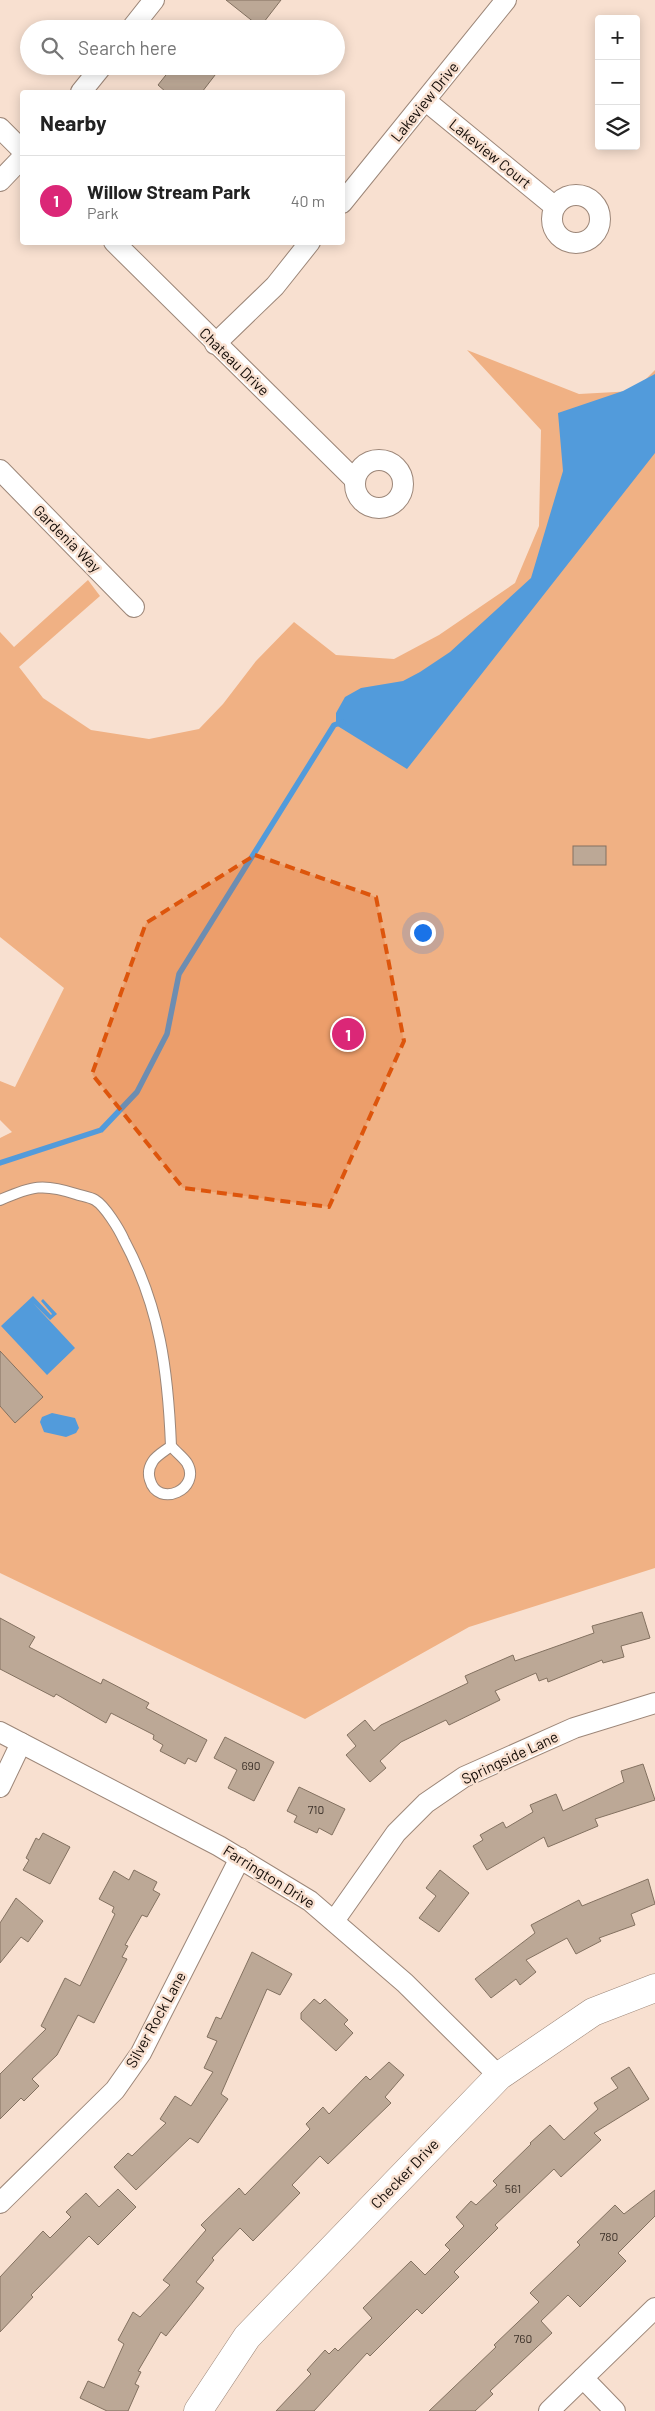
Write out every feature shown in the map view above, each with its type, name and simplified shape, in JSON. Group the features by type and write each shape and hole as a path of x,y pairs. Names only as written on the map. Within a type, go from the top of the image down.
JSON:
{"street":[{"path":"139,20 154,0"},
{"name":"Lakeview Drive","path":"345,199 506,0"},
{"path":"82,90 94,75"},
{"name":"Lakeview Court","path":"426,101 554,206"},
{"path":"0,128 20,148"},
{"path":"0,181 20,160"},
{"name":"Chateau Drive","path":"117,245 215,344 355,480"},
{"path":"215,344 275,286 308,245"},
{"name":"Gardenia Way","path":"0,470 134,607"},
{"name":"Springside Lane","path":"334,1921 396,1833 426,1803 464,1777 574,1728 655,1703"},
{"name":"Farrington Drive","path":"0,1732 219,1846 310,1901 405,1983 499,2076"},
{"path":"0,1787 21,1743"},
{"name":"Silver Rock Lane","path":"0,2203 115,2090 141,2053 240,1858"},
{"name":"Checker Drive","path":"198,2411 247,2337 499,2076 592,2012 655,1988"},
{"path":"549,2411 655,2308"},
{"path":"583,2378 615,2411"}],"lane":[{"path":"0,1200 17,1192 45,1185 55,1187 96,1200 118,1228 148,1290 159,1331 166,1364 171,1446 188,1464 190,1478 182,1490 168,1495 155,1490 151,1484 149,1472 152,1463 171,1446"}],"highlighted area":[{"path":"255,855 376,897 404,1041 329,1207 183,1188 92,1074 146,923"}],"shaded area":[{"path":"467,350 579,394 634,391 655,370 655,1568 469,1627 305,1719 0,1573 0,1138 12,1132 0,1120 0,1081 15,1087 64,988 0,937 0,632 14,647 88,580 100,596 19,667 43,698 91,730 149,739 199,729 223,704 256,661 294,622 336,655 394,659 439,635 515,583 539,526 541,430"}],"water":[{"path":"655,374 655,453 407,769 336,725 336,713 345,697 361,688 403,681 420,672 450,652 531,578 563,471 558,413 623,391"},
{"path":"33,1296 51,1315 41,1301 43,1299 57,1314 50,1320 33,1303 75,1348 47,1375 1,1326"},
{"path":"52,1413 75,1418 79,1428 76,1433 66,1437 44,1432 40,1422 42,1417"}],"building":[{"path":"226,0 281,0 265,20 251,20"},
{"path":"166,75 215,75 204,90 164,90 158,85"},
{"path":"573,846 606,846 606,865 573,865"},
{"path":"0,1351 43,1397 15,1423 0,1406"},
{"path":"642,1612 650,1638 621,1646 624,1657 603,1663 602,1660 548,1682 547,1678 539,1681 536,1673 495,1691 500,1700 449,1725 446,1720 401,1742 380,1761 386,1768 370,1782 346,1755 356,1746 347,1735 365,1720 374,1731 381,1725 468,1683 465,1676 513,1655 515,1661 594,1633 592,1626"},
{"path":"0,1618 35,1637 29,1647 101,1684 103,1679 149,1703 146,1708 207,1740 196,1762 188,1758 185,1764 160,1751 163,1745 153,1739 154,1735 111,1713 106,1723 56,1694 54,1697 0,1669"},
{"path":"225,1737 274,1762 254,1801 228,1788 237,1770 214,1758"},
{"path":"643,1764 655,1800 595,1819 598,1826 548,1847 544,1837 487,1870 473,1846 483,1840 480,1835 503,1822 506,1828 533,1812 530,1805 556,1794 563,1811 624,1782 621,1771"},
{"path":"299,1787 345,1809 332,1835 319,1828 317,1833 294,1822 297,1816 287,1811"},
{"path":"43,1833 70,1847 50,1884 23,1870 29,1860 26,1858 36,1838 39,1840"},
{"path":"134,1870 157,1882 153,1890 160,1894 147,1917 142,1915 125,1945 128,1946 122,1957 127,1959 94,2023 78,2015 57,2055 32,2079 39,2086 24,2101 21,2098 0,2119 0,2074 46,2029 41,2026 65,1978 80,1986 115,1914 112,1912 114,1907 99,1899 114,1871 129,1880"},
{"path":"440,1870 469,1893 439,1932 419,1918 436,1896 426,1888"},
{"path":"648,1879 655,1904 631,1914 635,1925 599,1938 601,1941 576,1954 567,1938 526,1960 536,1972 520,1985 516,1979 491,1998 475,1979 535,1933 531,1925 579,1900 582,1906"},
{"path":"16,1898 43,1921 28,1942 21,1937 0,1963 0,1923"},
{"path":"252,1952 292,1974 280,1995 267,1989 221,2094 228,2099 198,2143 190,2138 136,2190 114,2167 128,2153 132,2156 166,2123 160,2119 175,2096 191,2106 213,2072 204,2068 217,2041 207,2037 216,2017 221,2019"},
{"path":"314,1999 320,2004 325,1999 348,2020 344,2024 353,2033 336,2051 301,2019 301,2013"},
{"path":"389,2062 404,2075 385,2097 391,2103 328,2164 320,2156 292,2185 300,2193 253,2241 240,2228 212,2258 214,2260 196,2282 204,2288 166,2336 161,2332 138,2371 141,2372 135,2384 139,2386 128,2411 107,2411 80,2398 88,2381 104,2388 124,2344 118,2340 133,2312 140,2317 170,2285 163,2280 206,2230 201,2225 239,2188 245,2195 310,2129 306,2124 323,2107 329,2114 366,2076 370,2080"},
{"path":"629,2067 649,2099 594,2133 601,2140 561,2177 554,2169 495,2225 498,2228 454,2272 459,2277 422,2314 417,2309 370,2356 367,2353 314,2411 276,2411 311,2374 307,2370 325,2350 329,2354 335,2348 338,2351 372,2318 363,2308 411,2261 425,2275 450,2250 445,2245 464,2226 456,2217 471,2201 476,2205 497,2185 493,2181 530,2143 550,2125 564,2140 598,2109 594,2103 618,2088 611,2078"},
{"path":"118,2189 136,2207 98,2245 89,2236 31,2295 33,2297 0,2332 0,2277 43,2231 50,2238 71,2217 66,2212 86,2193 99,2207"},
{"path":"655,2190 655,2216 618,2253 626,2261 580,2307 568,2295 541,2321 552,2333 490,2391 493,2394 475,2411 429,2411 496,2347 494,2345 539,2302 530,2293 580,2245 577,2242 615,2205 624,2214"}],"waterway":[{"path":"0,1163 101,1130 137,1092 167,1034 179,974 334,725 343,722"}],"place":[{"name":"Willow Stream Park","path":"348,1034"}]}
